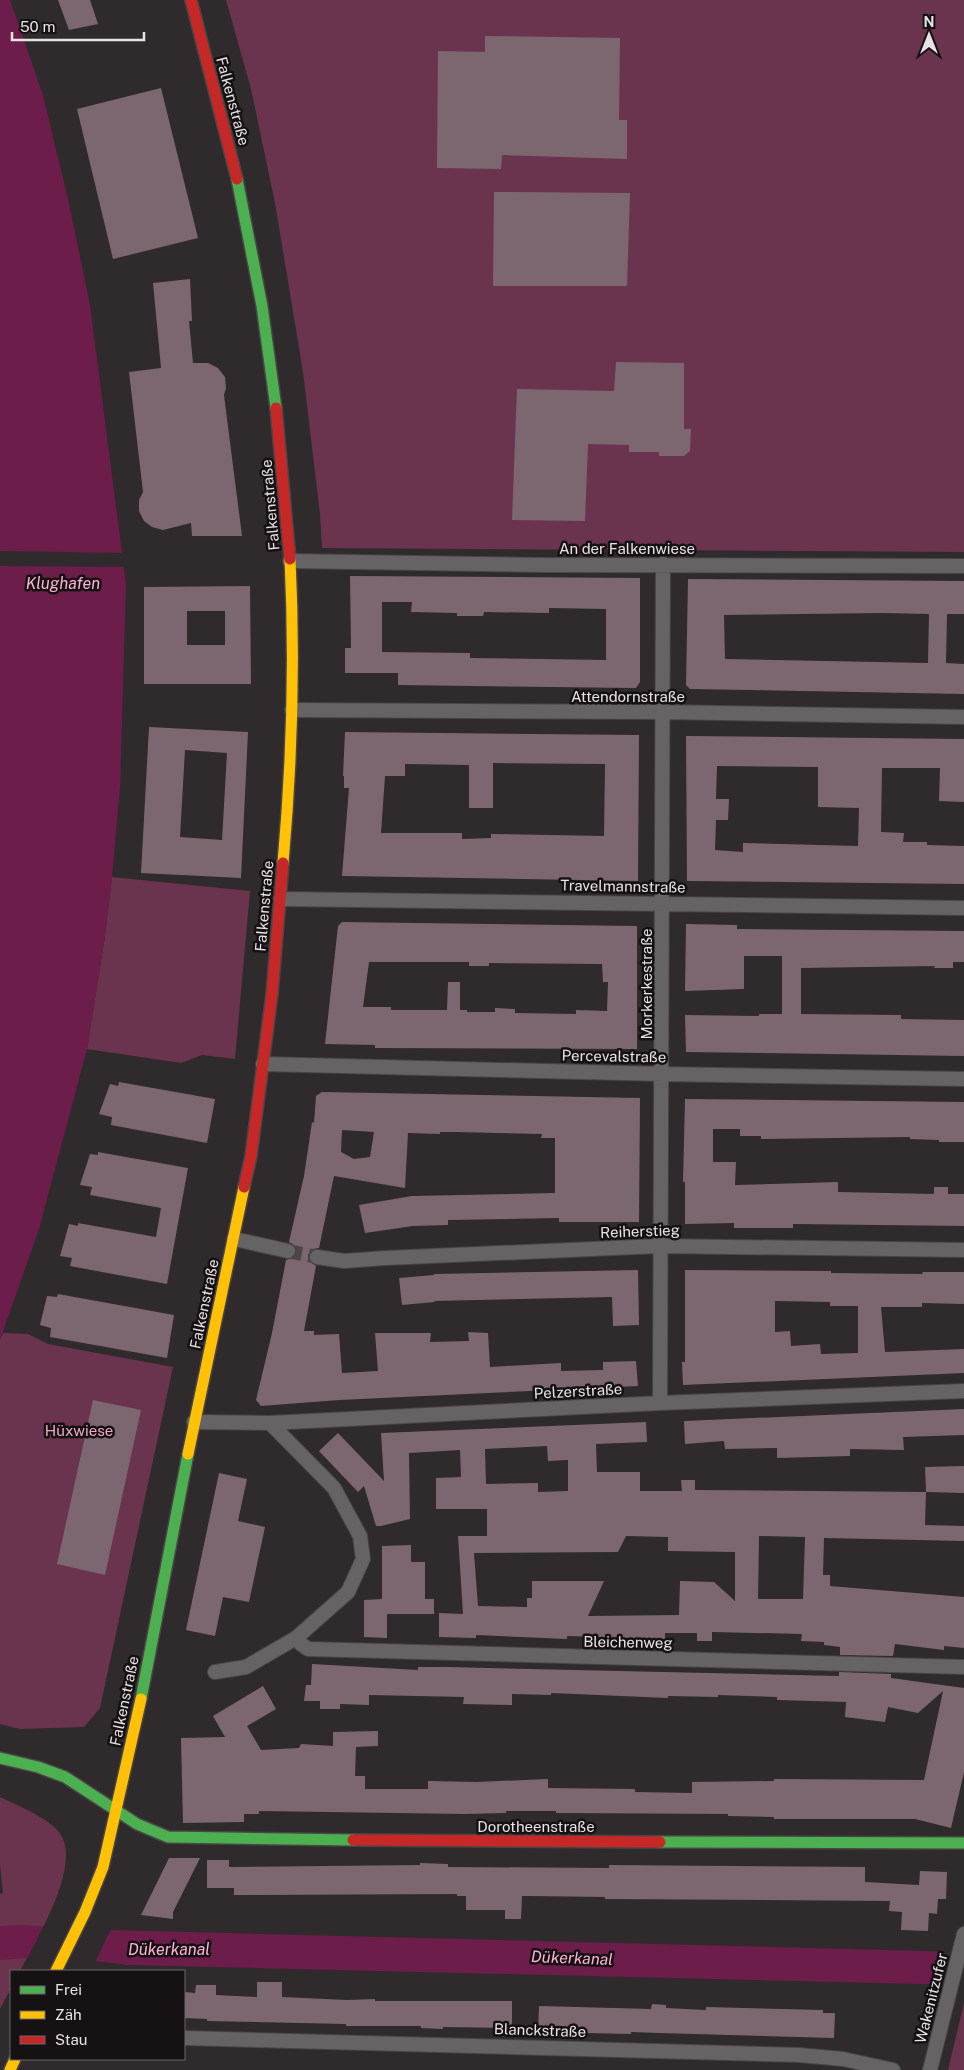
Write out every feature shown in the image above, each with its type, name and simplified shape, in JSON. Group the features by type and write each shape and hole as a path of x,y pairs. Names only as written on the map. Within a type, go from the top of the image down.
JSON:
{"main road":[{"name":"Falkenstraße","path":"59,1966 78,1927 103,1867 140,1707 194,1422 251,1156 264,1064 281,899 288,804 292,710 290,561 277,412 262,306 236,173 191,0"},
{"name":"Dorotheenstraße","path":"0,1758 38,1767 65,1777 137,1824 168,1837 439,1841 964,1844"}],"street":[{"name":"An der Falkenwiese","path":"290,561 545,565 964,566"},
{"name":"Morkerkestraße","path":"660,1403 663,1074 661,903 663,564"},
{"name":"Attendornstraße","path":"292,710 662,712 964,717"},
{"name":"Travelmannstraße","path":"281,899 964,908"},
{"name":"Percevalstraße","path":"264,1064 964,1079"},
{"path":"234,1239 288,1252"},
{"name":"Reiherstieg","path":"317,1257 344,1262 660,1246 964,1250"},
{"name":"Pelzerstraße","path":"194,1422 270,1423 660,1403 964,1391"},
{"path":"215,1672 246,1668 296,1638 348,1592 363,1559 360,1536 334,1488 270,1423"},
{"name":"Bleichenweg","path":"296,1638 308,1649 964,1667"},
{"name":"Wakenitzufer","path":"930,2070 964,1935"},
{"name":"Blanckstraße","path":"185,2038 799,2054 844,2059 893,2070"}],"green space":[{"path":"226,0 964,0 964,552 322,548 320,514 303,372 275,203 251,89"},
{"path":"112,877 250,891 235,1059 202,1055 181,1063 87,1049 105,936"},
{"name":"Hüxwiese","path":"3,1333 28,1334 48,1344 173,1367 100,1708 84,1727 20,1729 0,1724 0,1340"},
{"path":"0,1797 48,1822 59,1832 65,1846 66,1863 62,1882 46,1922 21,1970 10,1970 10,1990 0,2009 0,1894 3,1893 0,1864"},
{"path":"964,2003 964,2070 948,2070"}],"water":[{"name":"Klughafen","path":"0,0 10,0 43,95 68,199 90,305 126,584 120,788 105,936 87,1049 39,1229 0,1340"},
{"name":"Dükerkanal","path":"20,1925 112,1930 964,1952 964,1985 129,1965 49,1958 0,1960 0,1926"}],"pier":[{"path":"0,551 125,553 127,567 0,566"},
{"path":"44,1925 111,1929 95,1962 27,1959"},
{"path":"944,1948 964,1949 964,1988 935,1987"}],"building":[{"path":"58,0 90,0 98,24 69,30"},
{"path":"485,36 620,38 619,120 627,120 627,159 502,155 501,169 437,168 438,51 485,52"},
{"path":"161,88 198,238 113,259 77,109"},
{"path":"494,192 630,193 627,286 493,286"},
{"path":"190,279 192,321 189,321 193,363 208,363 218,368 225,377 226,388 224,395 242,536 192,536 191,523 163,530 152,527 144,521 139,511 139,500 143,492 129,372 161,368 153,283"},
{"path":"616,362 684,363 684,429 691,429 690,451 684,456 659,456 659,452 629,452 629,445 588,444 585,521 512,520 517,389 614,391"},
{"path":"350,576 640,578 640,682 636,688 398,685 398,673 345,673 345,648 351,648","holes":["382,602 412,602 411,612 457,613 457,616 483,616 484,612 549,613 549,608 606,609 606,660 470,658 470,653 382,652"]},
{"path":"688,579 964,581 964,614 947,614 946,663 964,664 964,694 690,689 686,685","holes":["929,614 928,663 725,659 724,615"]},
{"path":"250,586 251,684 144,684 144,587","holes":["187,611 225,611 225,645 187,645"]},
{"path":"149,727 248,732 241,878 141,873","holes":["185,750 227,753 222,840 180,837"]},
{"path":"345,732 639,735 638,881 342,876 349,788 344,788","holes":["493,763 605,764 604,836 491,834 491,838 462,839 462,833 381,833 385,776 405,776 405,764 469,765 469,808 493,808"]},
{"path":"686,736 964,739 964,802 939,801 940,768 882,768 881,832 904,833 903,842 927,842 927,845 964,846 964,884 687,881","holes":["717,766 818,767 818,807 859,808 858,846 743,843 743,852 715,850 716,820 728,820 729,799 716,799"]},
{"path":"342,922 637,926 637,1049 375,1048 375,1045 325,1044 338,926","holes":["369,962 469,962 469,966 489,966 489,963 602,964 603,982 608,982 607,1011 576,1010 576,1014 515,1013 515,1009 495,1008 495,1012 467,1012 467,1010 460,1010 460,982 448,982 447,1010 391,1010 391,1007 363,1007"]},
{"path":"686,924 737,925 737,929 964,931 964,962 953,962 953,968 934,968 935,966 801,968 801,1014 901,1015 901,1019 964,1020 964,1056 686,1052 685,1015 759,1016 759,1014 782,1014 782,956 744,956 744,989 685,991"},
{"path":"119,1082 215,1099 207,1143 111,1125 112,1117 99,1114 110,1084 118,1086"},
{"path":"322,1092 640,1098 639,1222 559,1222 559,1218 448,1220 448,1225 413,1226 365,1233 359,1205 412,1196 555,1193 555,1138 541,1138 542,1134 408,1133 405,1188 334,1176 319,1248 313,1249 308,1255 309,1261 316,1266 304,1331 314,1331 314,1335 339,1334 342,1373 378,1371 375,1333 431,1333 430,1342 469,1341 468,1332 488,1333 490,1367 561,1363 561,1371 603,1370 603,1362 636,1361 638,1386 339,1400 261,1406 256,1400 272,1333 286,1260 294,1257 297,1252 294,1245 289,1242 304,1176 312,1122 314,1123 316,1096","holes":["342,1130 374,1132 370,1157 354,1159 341,1152"]},
{"path":"685,1099 964,1102 964,1142 939,1142 939,1140 910,1139 910,1137 761,1139 761,1136 740,1136 740,1129 713,1129 713,1162 736,1162 735,1185 838,1182 838,1192 934,1194 934,1187 948,1187 948,1194 964,1194 964,1226 793,1224 793,1228 734,1228 734,1223 685,1224 685,1182 683,1182"},
{"path":"98,1152 188,1168 167,1284 70,1266 72,1258 60,1256 69,1224 78,1226 78,1223 156,1237 161,1208 90,1195 92,1187 80,1185 90,1154 98,1155"},
{"path":"638,1270 639,1325 613,1326 612,1297 434,1301 402,1305 399,1278 434,1274"},
{"path":"685,1270 922,1274 923,1272 964,1272 964,1304 922,1303 922,1307 881,1307 885,1352 964,1349 964,1373 683,1385 682,1362 685,1362","holes":["775,1301 830,1302 830,1306 858,1306 858,1353 821,1354 820,1344 791,1346 790,1331 775,1332"]},
{"path":"58,1294 174,1315 167,1358 50,1337 51,1328 40,1325 47,1296 57,1297"},
{"path":"93,1400 141,1410 105,1575 57,1564"},
{"path":"964,1409 964,1435 903,1437 904,1450 850,1449 850,1456 777,1458 777,1448 725,1449 724,1441 685,1444 684,1421"},
{"path":"646,1422 647,1442 596,1444 597,1472 640,1472 640,1491 682,1491 681,1480 695,1480 695,1490 926,1492 925,1525 964,1526 964,1541 824,1538 823,1575 830,1575 830,1586 964,1597 964,1648 944,1646 944,1650 895,1644 893,1656 840,1655 840,1647 824,1645 824,1642 801,1641 802,1634 712,1632 712,1641 697,1641 697,1633 665,1633 665,1639 567,1636 567,1639 476,1635 476,1638 439,1637 439,1613 463,1614 458,1536 487,1536 487,1509 436,1509 436,1478 461,1477 460,1450 409,1453 410,1519 376,1526 364,1486 358,1492 319,1451 338,1433 384,1481 381,1433","holes":["547,1446 548,1461 568,1460 568,1491 538,1492 538,1483 486,1484 485,1449","626,1536 668,1537 668,1551 735,1552 735,1601 714,1582 680,1581 679,1615 588,1616 604,1581 532,1581 532,1598 527,1598 527,1607 478,1606 474,1553 618,1552","759,1536 805,1537 803,1599 758,1599"]},
{"path":"964,1466 964,1493 926,1492 925,1467"},
{"path":"219,1473 247,1479 238,1521 265,1527 249,1602 223,1597 215,1636 186,1630"},
{"path":"411,1545 411,1562 425,1562 425,1599 434,1599 434,1614 387,1614 387,1638 364,1637 364,1600 382,1599 382,1546"},
{"path":"312,1664 418,1670 418,1667 447,1667 839,1676 839,1672 891,1674 891,1678 964,1688 964,1772 951,1828 915,1819 774,1819 774,1817 728,1816 728,1814 556,1813 556,1811 506,1811 506,1813 464,1814 259,1811 259,1814 244,1814 244,1822 183,1823 181,1738 225,1737 213,1716 263,1686 276,1709 247,1726 261,1750 299,1748 301,1744 333,1746 333,1732 378,1731 378,1746 356,1747 355,1776 365,1776 365,1789 428,1789 428,1781 477,1782 548,1779 548,1788 635,1789 635,1792 692,1793 692,1782 774,1781 774,1779 924,1780 943,1691 918,1713 888,1707 885,1722 845,1717 846,1702 777,1700 777,1697 718,1695 718,1697 668,1696 668,1698 551,1693 551,1695 512,1694 512,1705 463,1704 464,1697 369,1695 369,1705 340,1704 340,1709 320,1709 320,1701 304,1701 306,1685 311,1685"},
{"path":"169,1858 200,1858 173,1912 173,1919 141,1915"},
{"path":"207,1860 229,1860 229,1867 420,1865 420,1863 448,1864 448,1867 609,1868 609,1865 865,1867 865,1882 919,1885 920,1871 947,1872 946,1899 938,1899 937,1914 929,1913 928,1931 901,1930 902,1912 889,1911 890,1901 605,1899 605,1897 522,1896 521,1919 505,1919 505,1910 466,1910 466,1896 457,1896 457,1894 234,1895 234,1888 207,1888"},
{"path":"257,1982 282,1982 282,1997 347,2000 375,1999 375,2001 512,2001 512,2028 443,2027 443,2029 421,2028 421,2026 346,2026 346,2024 207,2021 207,2019 185,2018 185,1992 195,1993 196,1985 216,1985 216,1995 257,1997"},
{"path":"652,2004 666,2005 666,2008 706,2010 706,2007 823,2010 823,2013 835,2013 834,2038 631,2032 631,2034 538,2032 539,2006 651,2009"}],"tunnel":[{"path":"288,1251 317,1257"}],"traffic: fast":[{"path":"237,179 262,306 276,408"},
{"path":"141,1699 188,1454"},
{"path":"0,1758 38,1767 65,1777 137,1824 168,1837 353,1840"},
{"path":"660,1842 964,1843"}],"traffic: slow":[{"path":"283,863 292,711 290,559"},
{"path":"188,1454 244,1187"},
{"path":"56,1970 85,1912 103,1867 141,1699"},
{"path":"10,2070 15,2060"}],"traffic: jam":[{"path":"191,0 237,179"},
{"path":"276,408 290,559"},
{"path":"244,1187 251,1156 272,994 283,863"},
{"path":"353,1840 660,1842"}]}
